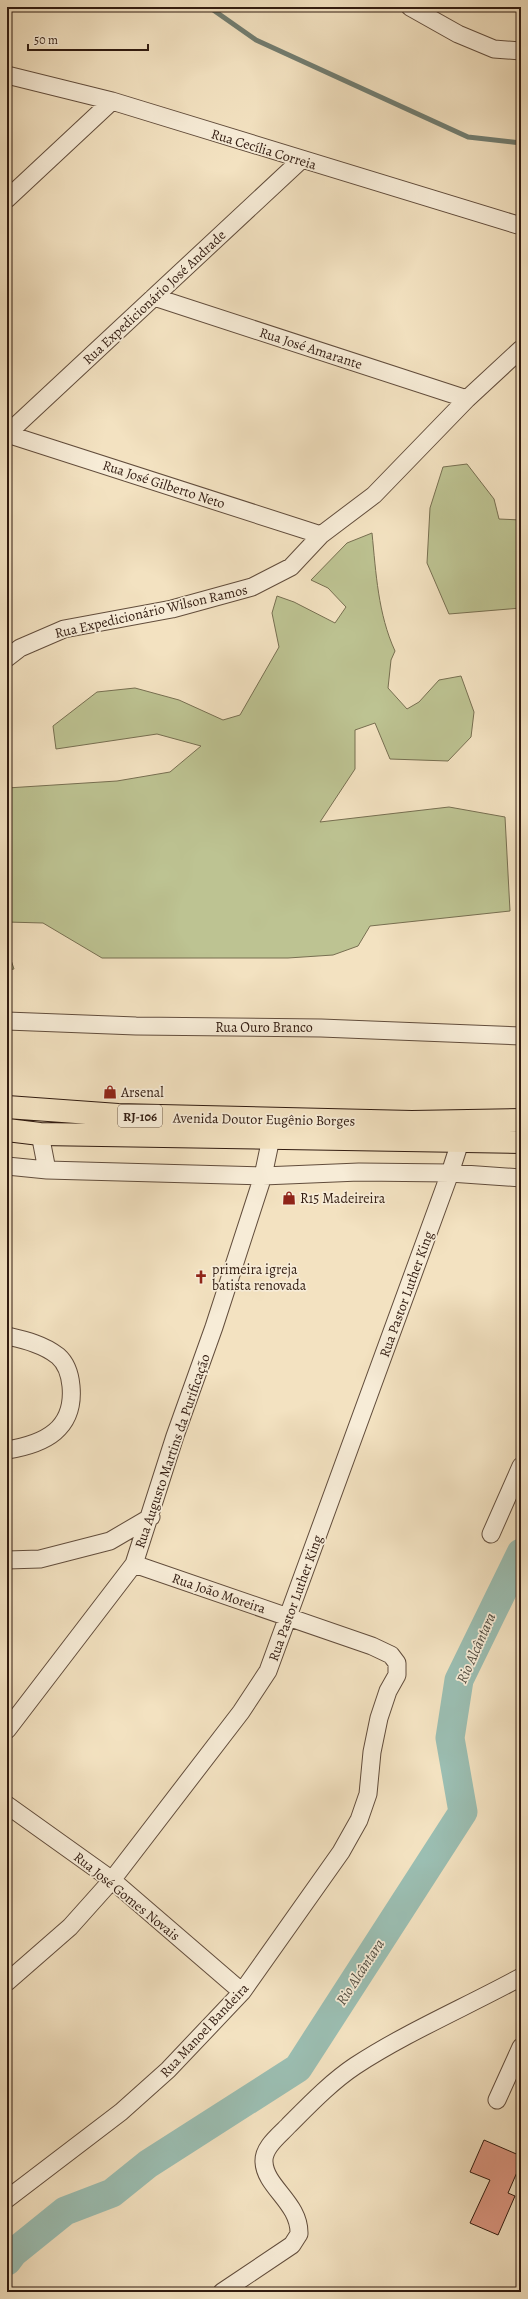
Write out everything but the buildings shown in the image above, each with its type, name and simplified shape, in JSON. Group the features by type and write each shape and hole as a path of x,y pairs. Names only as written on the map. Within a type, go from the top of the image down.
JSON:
{"highway":[{"name":"Avenida Doutor Eugênio Borges","path":"7,1107 118,1115 412,1122 521,1120"},
{"name":"Avenida Doutor Eugênio Borges","path":"7,1130 40,1134 521,1142"}],"street":[{"path":"410,7 458,34 494,49 521,51"},
{"name":"Rua Cecília Correia","path":"7,75 112,101 521,226"},
{"path":"7,199 112,101"},
{"name":"Rua Expedicionário José Andrade","path":"7,434 301,160"},
{"name":"Rua José Amarante","path":"154,297 468,399"},
{"name":"Rua Expedicionário Wilson Ramos","path":"7,658 20,648 64,629 172,609 252,587 291,567 321,535 374,495 468,399 521,349"},
{"name":"Rua José Gilberto Neto","path":"7,434 321,535"},
{"name":"Rua Ouro Branco","path":"7,1021 136,1026 321,1028 521,1036"},
{"path":"40,1134 47,1170"},
{"name":"Rua Augusto Martins da Purificação","path":"7,1730 134,1564 175,1436 214,1327 263,1176 271,1138"},
{"name":"Rua Pastor Luther King","path":"7,1982 70,1927 112,1880 241,1712 268,1672 460,1142"},
{"path":"7,1166 47,1170 263,1176 359,1172 450,1173 521,1178"},
{"path":"7,1336 31,1342 59,1356 70,1374 72,1398 66,1421 47,1439 7,1450"},
{"path":"491,1534 521,1466"},
{"path":"7,1560 40,1559 110,1541 150,1517"},
{"name":"Rua João Moreira","path":"134,1564 372,1646"},
{"name":"Rua Manoel Bandeira","path":"7,2199 121,2112 168,2070 242,1992 341,1852 359,1820 368,1794 372,1752 379,1718 388,1691 397,1676 398,1669 391,1656 372,1646"},
{"name":"Rua José Gomes Novais","path":"7,1805 112,1880 242,1992"},
{"path":"222,2292 292,2245 299,2234 296,2215 267,2174 264,2162 266,2152 273,2142 310,2104 354,2067 521,1977"},
{"path":"497,2100 521,2047"}],"green space":[{"path":"467,464 494,499 499,519 521,520 521,608 449,614 427,563 430,508 443,467"},
{"path":"372,533 381,608 389,637 395,651 391,660 388,688 407,709 419,702 439,680 461,676 474,712 471,737 448,761 390,759 375,723 355,730 355,769 320,822 449,807 505,817 510,911 370,926 358,946 333,955 288,958 102,958 43,923 7,922 7,788 117,781 170,772 201,746 157,734 56,749 53,726 97,692 135,688 179,700 223,720 240,715 279,647 272,613 277,596 294,602 335,623 346,607 328,588 311,580 347,543"},
{"path":"7,948 14,969 7,970"}],"waterway":[{"path":"209,7 256,40 468,137 521,143"},
{"name":"Rio Alcântara","path":"7,2261 13,2253 65,2211 112,2193 148,2164 298,2068 463,1812 450,1738 459,1680 521,1553"}],"place":[{"name":"Arsenal","path":"110,1092"},
{"name":"R15 Madeireira","path":"289,1198"},
{"name":"primeira igreja batista renovada","path":"201,1277"}]}
